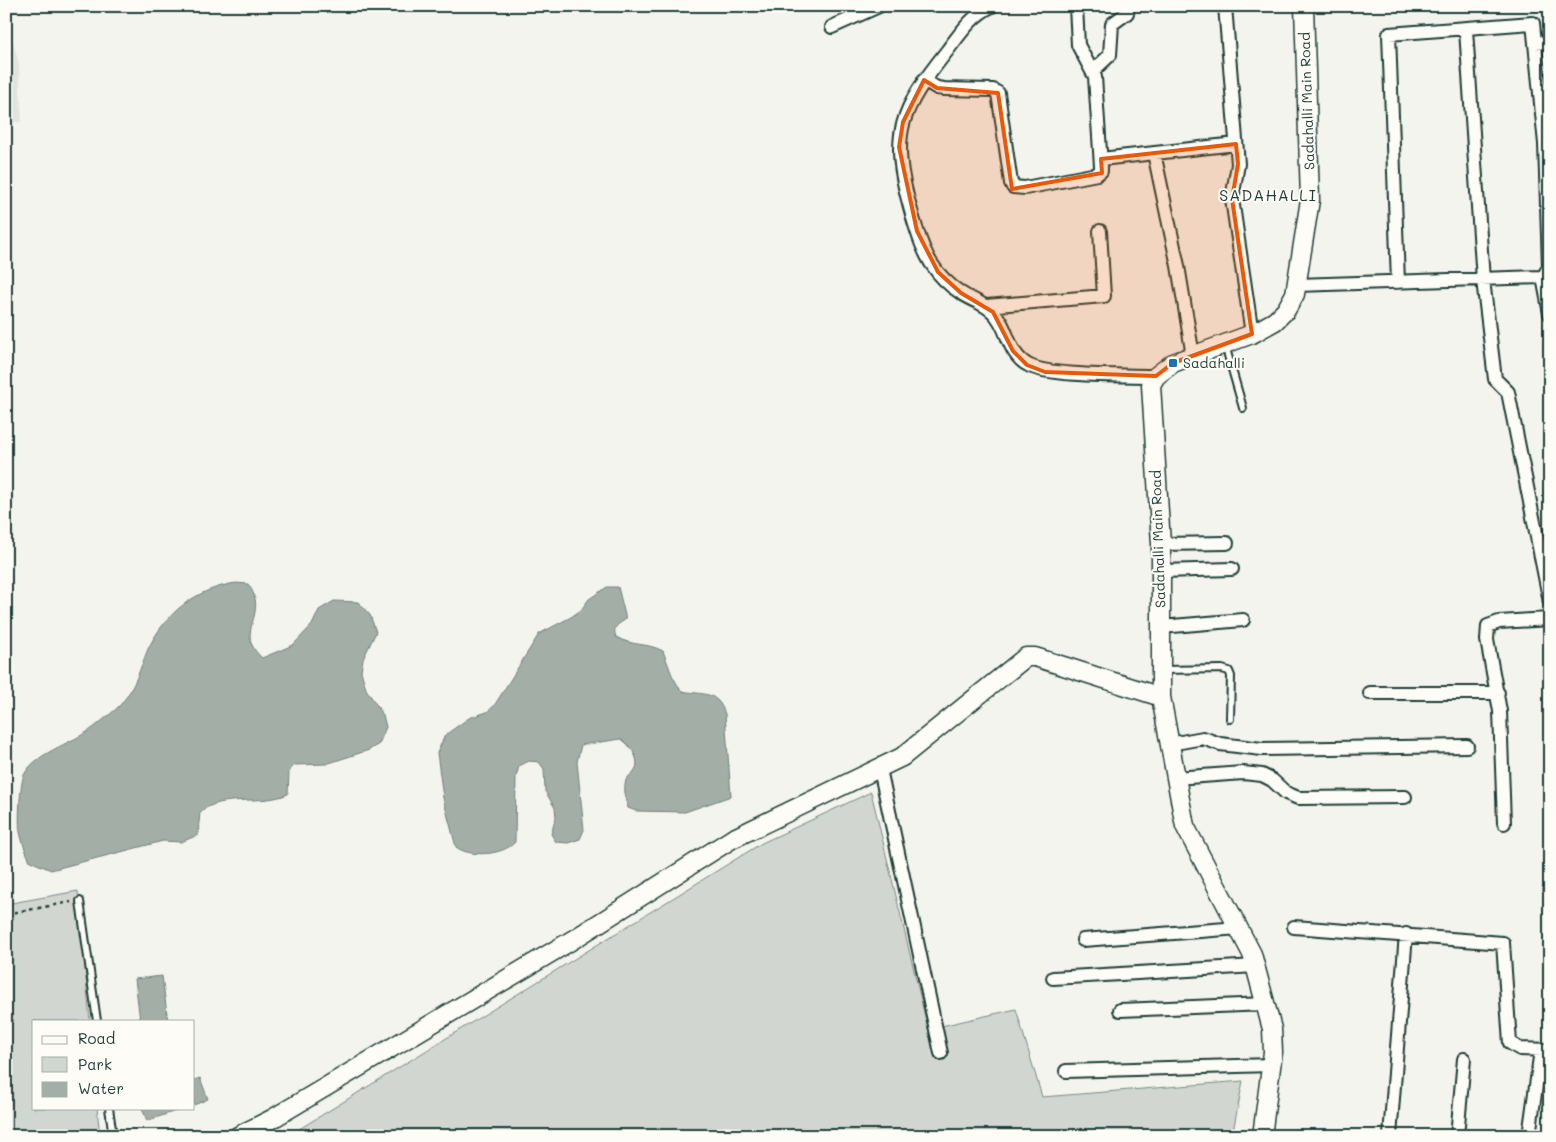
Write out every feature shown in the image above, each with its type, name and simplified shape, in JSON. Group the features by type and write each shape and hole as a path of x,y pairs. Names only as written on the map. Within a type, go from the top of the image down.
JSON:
{"street":[{"path":"832,27 879,6"},
{"path":"992,6 972,19 924,80 912,100 899,141 903,184 917,231 933,266 960,292 986,306 997,316 1013,351 1027,365 1045,372 1156,376"},
{"path":"924,80 937,88 994,90 998,93 1013,187 1025,188 1097,174 1101,169 1101,159 1093,71 1078,45 1076,6"},
{"path":"1093,71 1110,55 1112,24 1127,13 1128,6"},
{"path":"1225,6 1238,164 1232,199 1252,334"},
{"name":"Sadahalli Main Road","path":"1262,1136 1273,1040 1266,1004 1252,954 1185,826 1161,697 1162,544 1151,385 1156,376 1174,363 1252,334 1282,316 1291,304 1297,286 1310,188 1304,6"},
{"path":"1398,282 1389,34 1466,30 1534,23 1548,143 1549,267 1543,277 1550,314"},
{"path":"1466,30 1483,280 1495,380 1508,392 1546,568 1550,602"},
{"path":"1536,42 1550,42"},
{"path":"1101,159 1236,144"},
{"path":"1154,153 1178,266 1193,356"},
{"path":"986,306 1104,296 1100,231"},
{"path":"1297,286 1543,277"},
{"path":"1162,544 1227,542"},
{"path":"1161,571 1232,568"},
{"path":"1504,823 1498,693 1487,640 1488,626 1499,622 1550,619"},
{"path":"1161,628 1243,620"},
{"path":"238,1136 272,1119 574,939 732,839 880,769 902,756 1026,657 1035,657 1161,697"},
{"path":"1370,693 1498,693"},
{"path":"1170,744 1203,738 1220,744 1262,749 1467,746"},
{"path":"880,769 941,1053"},
{"path":"1175,778 1243,773 1262,775 1272,780 1286,793 1298,798 1405,797"},
{"path":"1294,927 1406,934 1502,943 1505,948 1510,1043 1520,1049 1545,1050 1529,1136"},
{"path":"1083,940 1239,928"},
{"path":"1390,1136 1406,934"},
{"path":"1053,978 1256,966"},
{"path":"1120,1010 1266,1004"},
{"path":"1457,1136 1464,1060"},
{"path":"1066,1071 1271,1065"}],"lane":[{"path":"1225,344 1243,408"},
{"path":"1161,670 1222,669 1229,671 1231,676 1230,719"},
{"path":"80,901 97,1020"},
{"path":"110,1110 113,1136"}],"path":[{"path":"6,914 80,901"}],"highlighted area":[{"path":"924,80 937,88 998,93 1012,189 1102,173 1101,159 1236,144 1238,164 1232,199 1252,334 1173,363 1156,376 1045,372 1027,365 1013,351 993,312 961,293 938,272 917,231 899,147 903,122"}],"shaded area":[{"path":"6,18 19,64 22,122 6,123"}],"green space":[{"path":"871,792 928,1029 1016,1009 1042,1097 1243,1081 1232,1136 288,1136 762,843"},
{"path":"78,891 90,1020 32,1020 32,1110 97,1110 100,1136 6,1136 6,904"}],"water":[{"path":"236,583 248,584 254,595 256,605 250,639 262,658 293,645 312,625 319,610 334,601 358,602 370,615 376,632 363,659 361,671 366,689 383,715 386,727 379,744 369,750 326,764 294,765 289,772 288,794 266,799 231,801 209,806 200,812 198,835 181,842 163,841 51,870 30,861 19,828 20,794 24,775 38,759 90,730 119,707 134,685 155,636 173,613 195,597 221,586"},
{"path":"607,587 618,587 626,619 615,628 616,637 663,651 672,675 681,691 708,695 713,697 722,706 725,714 731,796 685,812 636,811 628,808 625,791 626,780 635,770 637,764 635,756 627,744 621,739 581,745 577,762 584,830 580,839 568,843 556,842 551,834 556,817 555,808 545,791 544,769 539,762 529,761 519,766 516,777 515,842 503,850 487,854 470,853 456,847 443,798 437,753 445,735 469,718 487,712 494,706 539,634 571,617 581,610 589,599"},
{"path":"162,976 168,1020 140,1020 135,979"},
{"path":"200,1078 208,1099 195,1105 195,1080"},
{"path":"143,1110 178,1110 147,1121"}],"place":[{"name":"Sadahalli","path":"1173,363"}],"district":[{"name":"SADAHALLI","path":"1268,195"}]}
